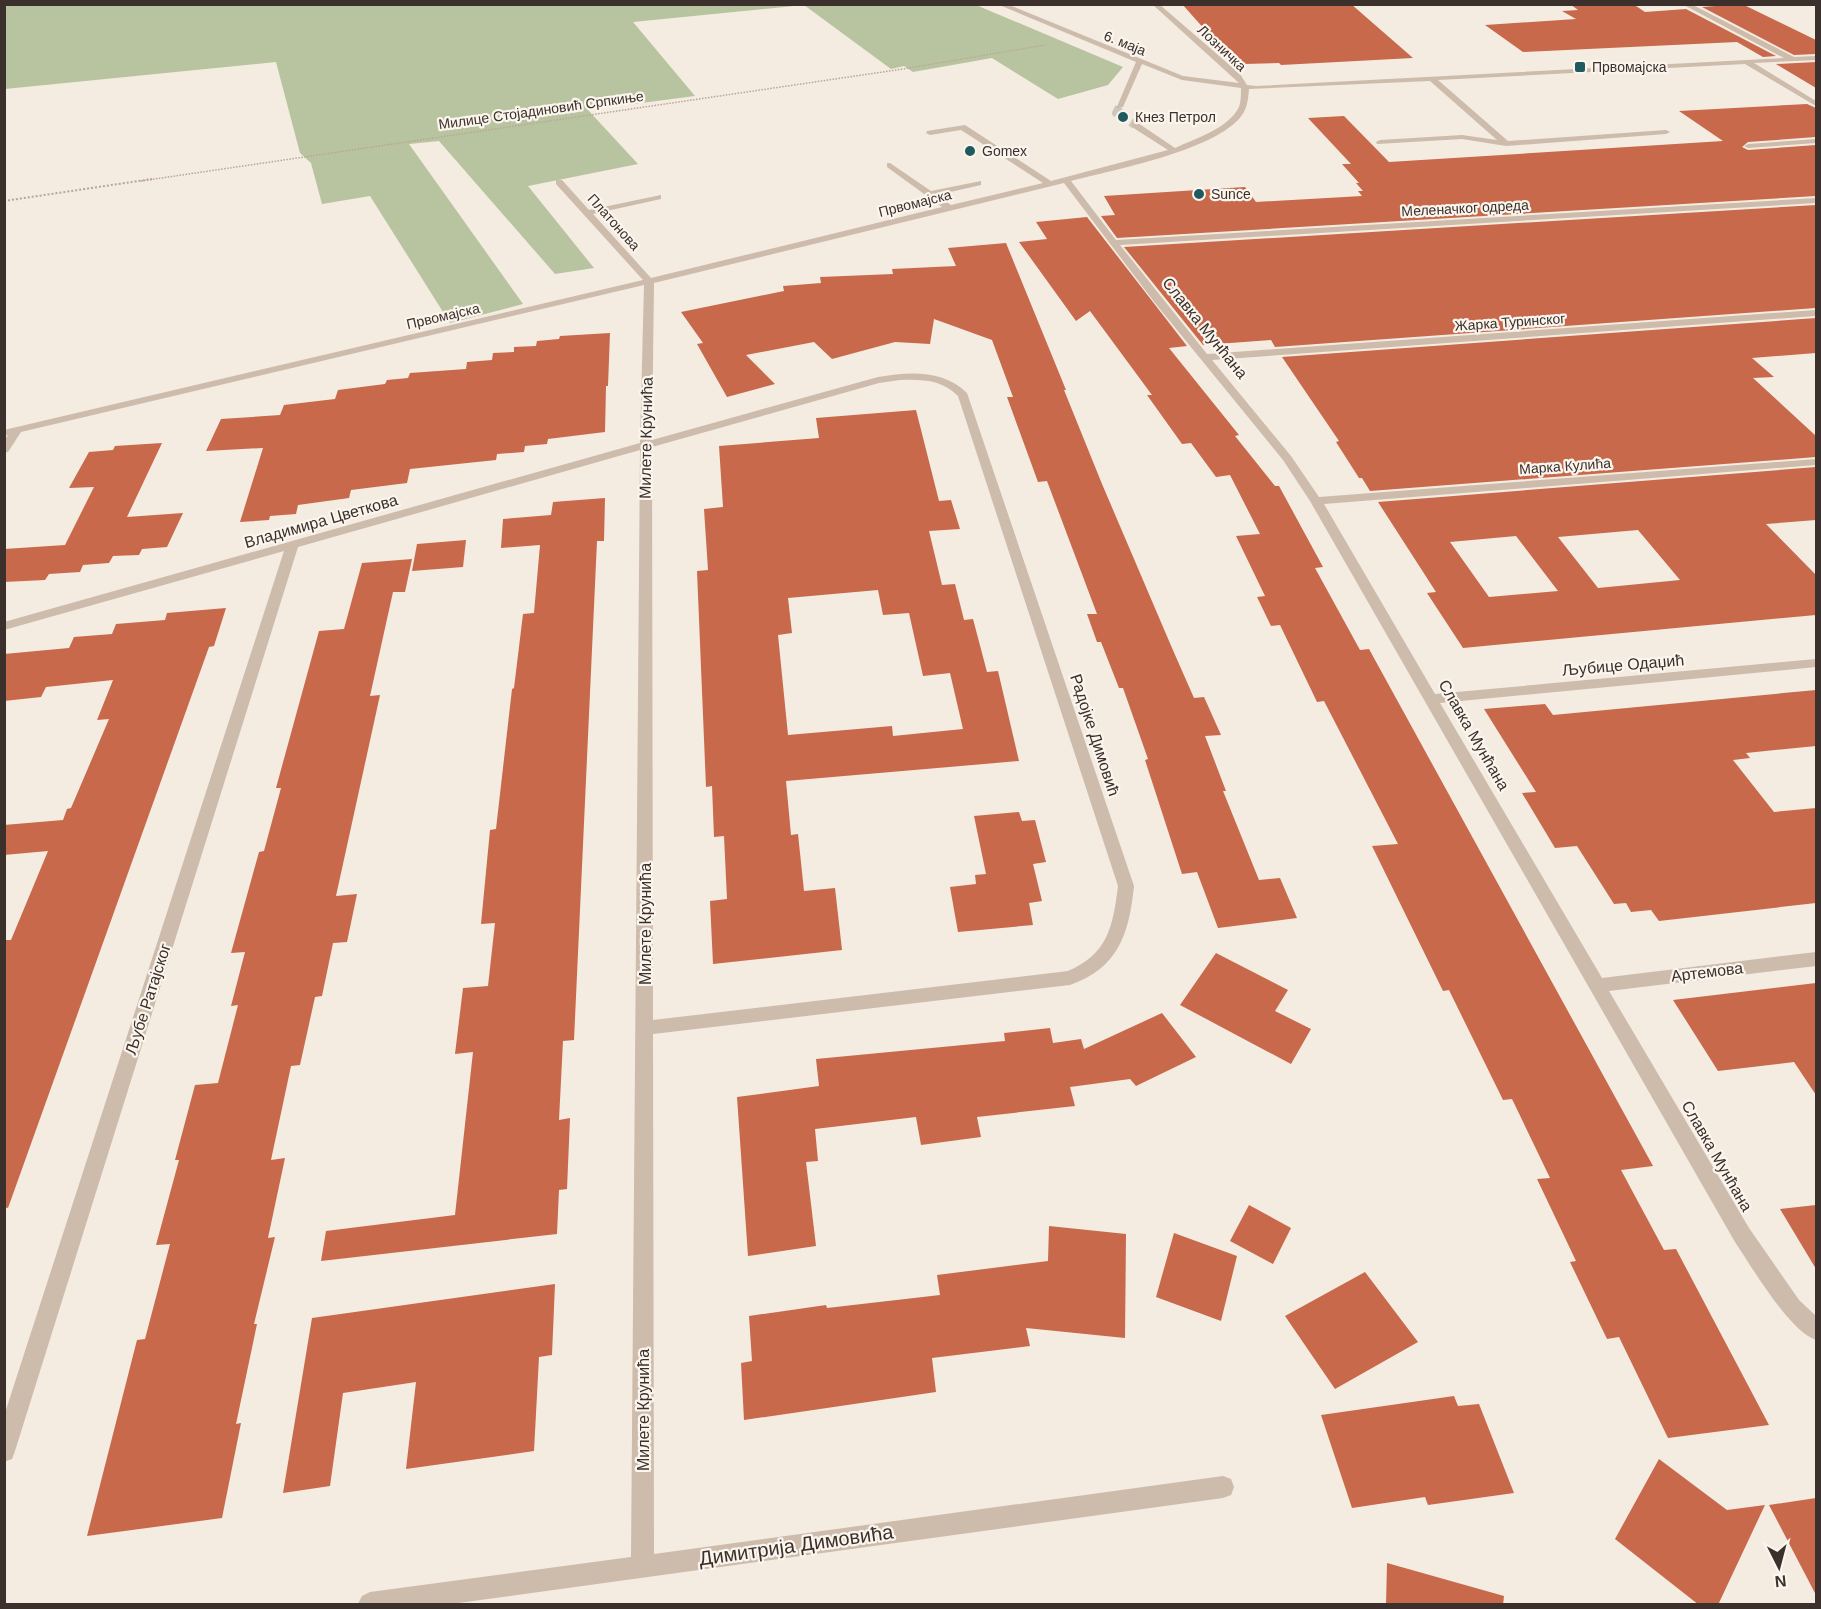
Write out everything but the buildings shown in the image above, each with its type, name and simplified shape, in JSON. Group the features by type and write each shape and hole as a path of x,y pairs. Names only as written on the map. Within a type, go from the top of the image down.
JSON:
{"street":[{"name":"6. маја","path":"1000,4 1139,62 1188,79 1245,87"},
{"name":"Лозничка","path":"1155,4 1237,76 1245,87"},
{"path":"1685,4 1794,59"},
{"path":"1245,87 1816,58"},
{"path":"1119,107 1139,62"},
{"path":"1748,62 1816,104"},
{"path":"1432,79 1506,144"},
{"name":"Првомајска","path":"4,433 649,281 1050,184 1175,151 1220,130 1236,117 1244,105 1245,87"},
{"path":"1135,125 1175,151"},
{"path":"930,133 962,127 1050,184"},
{"path":"1380,142 1462,137 1506,144 1666,132"},
{"path":"1748,146 1816,141"},
{"path":"890,165 950,208"},
{"name":"Славка Мунћана","path":"1066,180 1158,301 1287,458 1316,501 1742,1235 1792,1307 1816,1330"},
{"name":"Платонова","path":"559,182 649,281"},
{"path":"930,194 978,183"},
{"path":"587,213 658,197"},
{"name":"Меленачког одреда","path":"1115,243 1816,200"},
{"name":"Милете Крунића","path":"642,1567 646,446 649,281"},
{"name":"Жарка Туринског","path":"1205,357 1816,313"},
{"name":"Радојке Димовић","path":"645,1028 1070,978 1091,968 1109,949 1123,922 1126,885 963,395 958,388 950,382 925,377 878,380 646,446"},
{"path":"4,450 17,430"},
{"name":"Владимира Цветкова","path":"4,626 646,446"},
{"name":"Марка Кулића","path":"1316,501 1816,462"},
{"name":"Љубе Ратајског","path":"4,1451 292,546"},
{"name":"Љубице Одаџић","path":"1432,699 1816,663"},
{"name":"Артемова","path":"1598,985 1816,959"},
{"name":"Димитрија Димовића","path":"370,1605 1223,1487"}],"path":[{"name":"Милице Стојадиновић Српкиње","path":"4,201 903,69 1081,38"}],"green space":[{"path":"5,4 976,5 1123,67 1108,85 1058,99 992,58 913,72 904,66 891,69 804,5 633,22 695,96 588,110 638,164 528,186 594,268 555,274 439,141 409,144 523,304 450,323 370,196 322,204 311,163 300,153 276,62 5,89"}],"tunnel":[{"path":"1119,107 1116,113 1135,125"}],"place":[{"name":"Првомајска","path":"1580,67"},
{"name":"Кнез Петрол","path":"1123,117"},
{"name":"Gomex","path":"970,151"},
{"name":"Sunce","path":"1199,194"}]}
